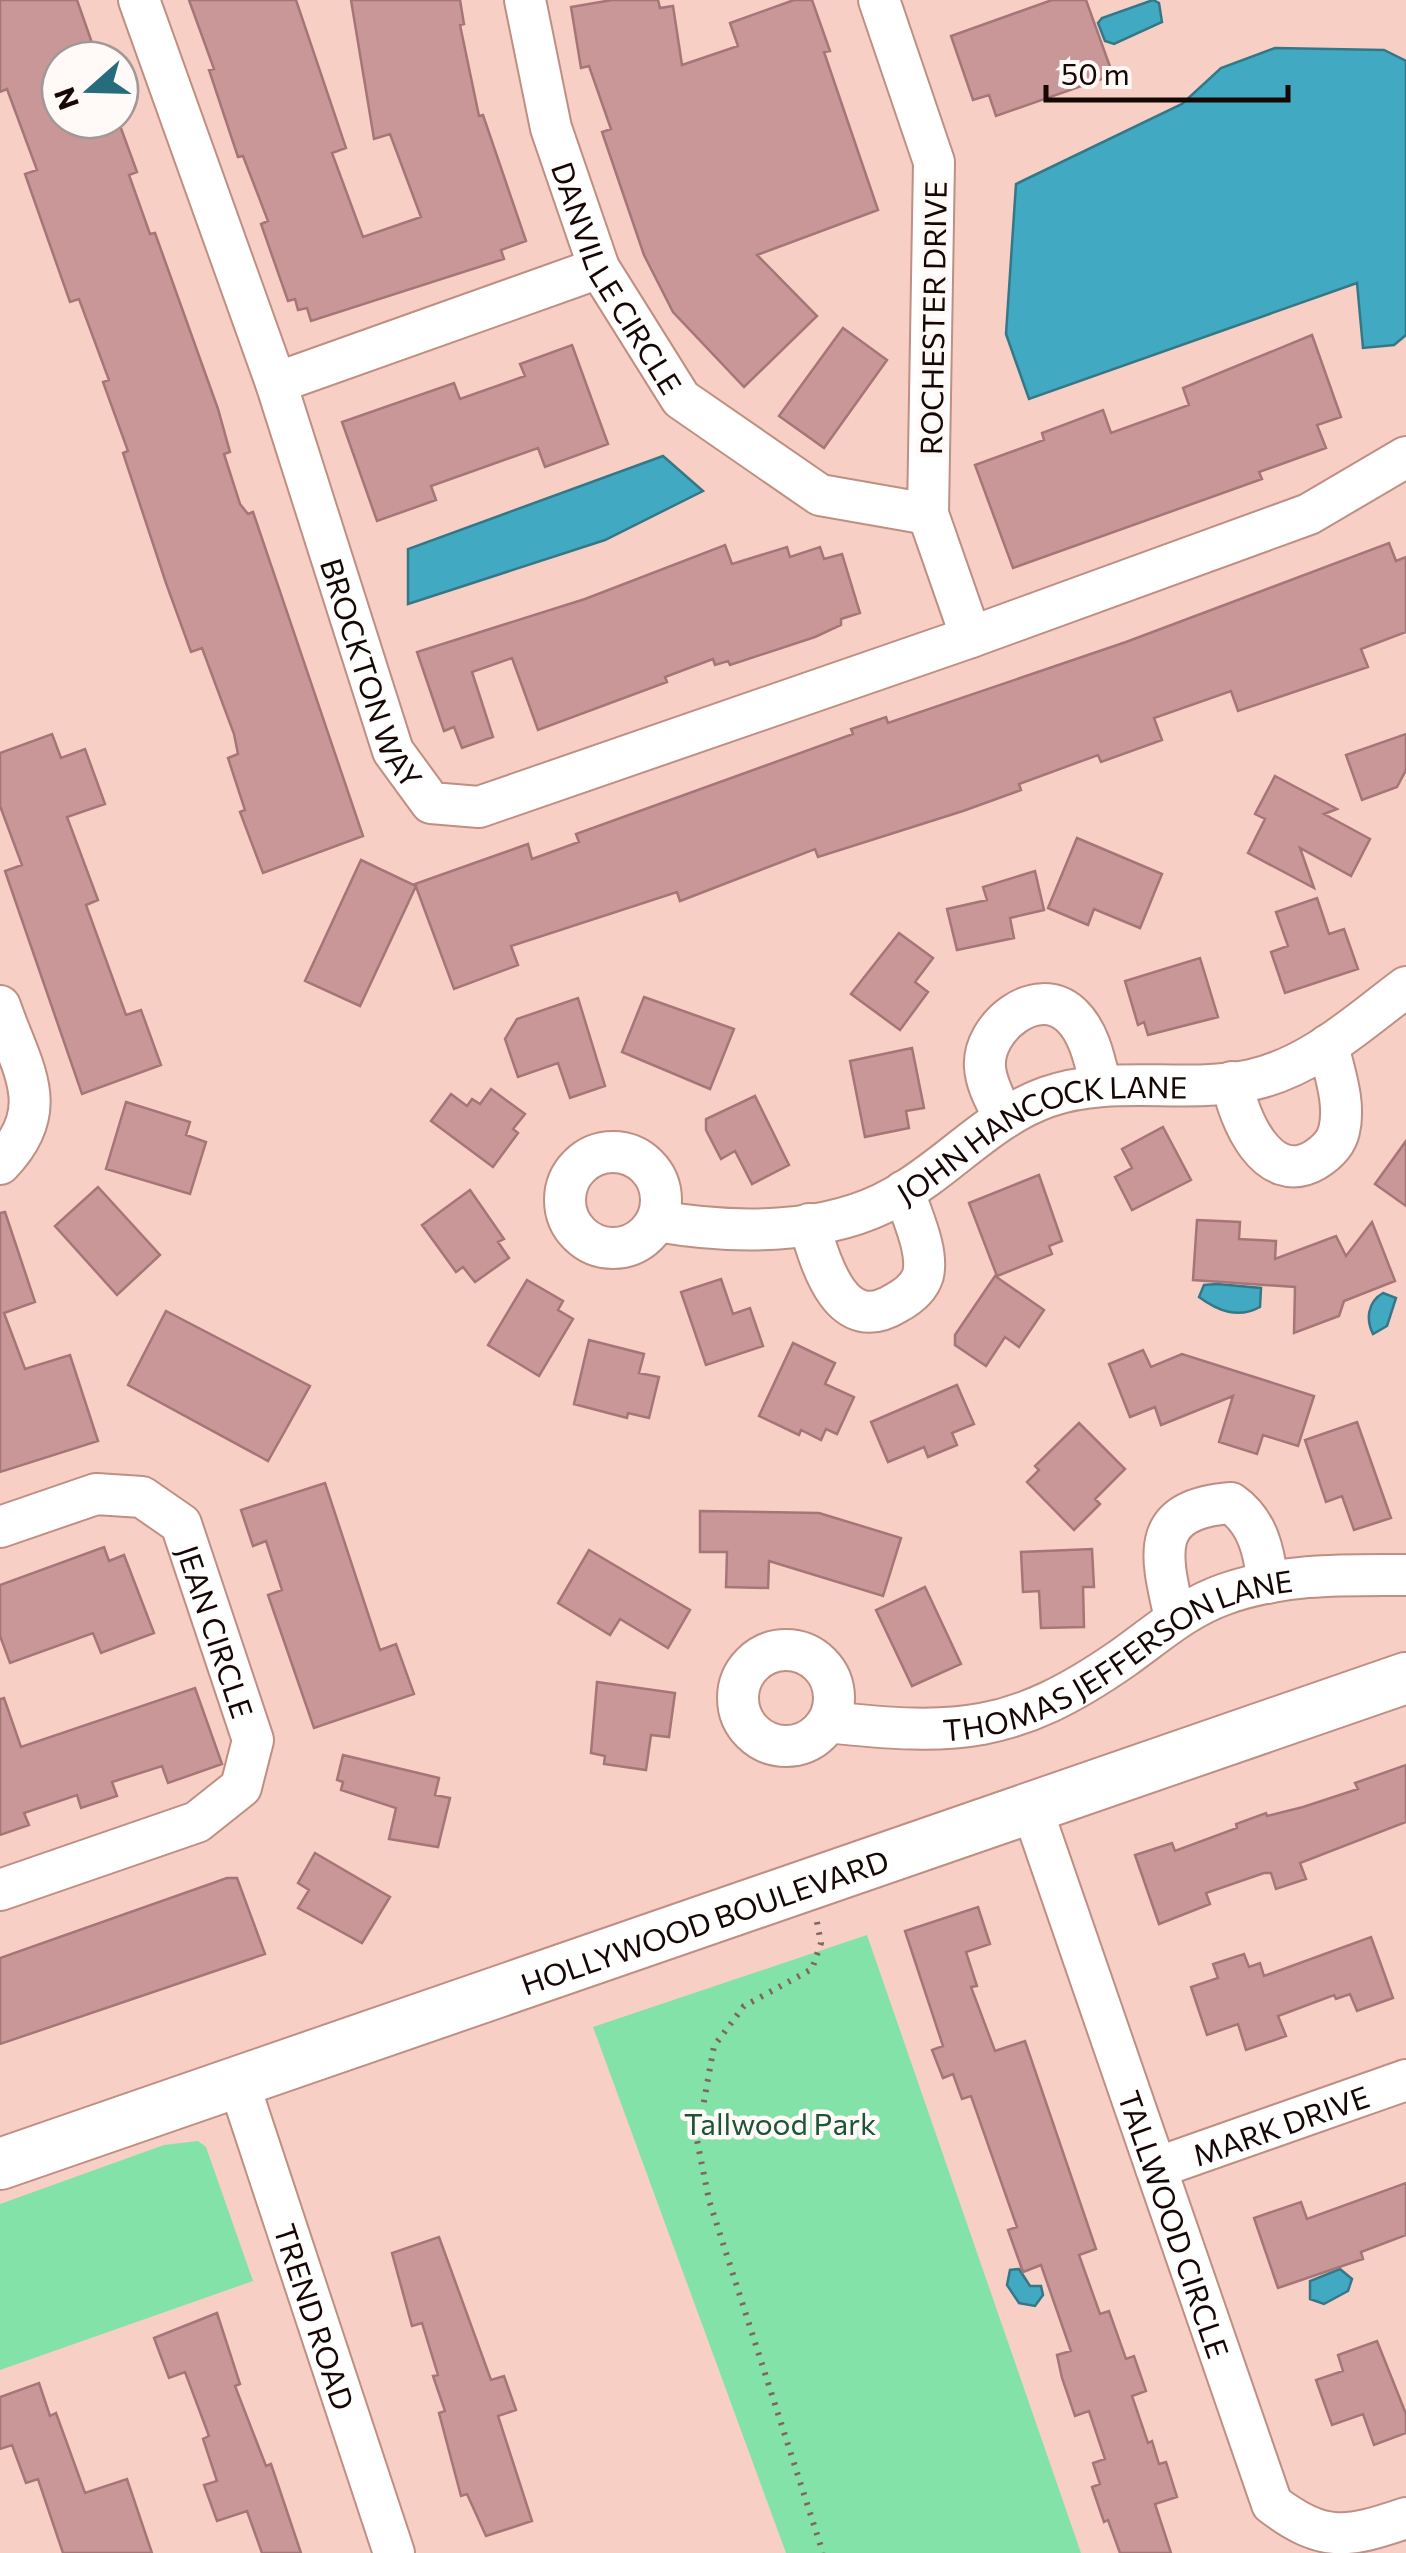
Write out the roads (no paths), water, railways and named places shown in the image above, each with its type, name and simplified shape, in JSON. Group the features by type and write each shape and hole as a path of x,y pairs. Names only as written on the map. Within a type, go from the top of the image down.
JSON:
{"street":[{"name":"BROCKTON WAY","path":"139,0 276,383 393,751 431,803 479,807 971,638"},
{"name":"DANVILLE CIRCLE","path":"524,0 551,128 599,268 681,399 820,495 928,514"},
{"name":"ROCHESTER DRIVE","path":"879,0 934,162 928,514 971,638"},
{"path":"276,383 599,268"},
{"path":"971,638 1309,514 1406,457"},
{"name":"JOHN HANCOCK LANE","path":"657,1221 693,1227 810,1224 868,1210 904,1191 1004,1118 1048,1097 1100,1086 1232,1082 1282,1071 1328,1045 1406,987"},
{"path":"0,1006 32,1101 24,1140 0,1164"},
{"path":"1004,1118 984,1065 988,1042 996,1030 1023,1008 1056,1006 1070,1014 1091,1048 1100,1086"},
{"path":"1232,1082 1242,1118 1264,1152 1280,1164 1297,1167 1312,1162 1335,1142 1340,1127 1340,1103 1328,1045"},
{"path":"810,1224 823,1268 842,1301 868,1312 887,1309 913,1291 922,1278 924,1261 904,1191"},
{"name":"JEAN CIRCLE","path":"0,1527 96,1494 142,1497 180,1524 253,1740 241,1787 198,1822 0,1890"},
{"path":"1175,1618 1162,1546 1167,1529 1193,1510 1230,1503 1245,1513 1264,1551 1268,1582"},
{"name":"THOMAS JEFFERSON LANE","path":"828,1722 912,1731 958,1730 1030,1714 1060,1699 1175,1618 1226,1594 1312,1575 1406,1575"},
{"name":"HOLLYWOOD BOULEVARD","path":"0,2164 1406,1678"},
{"name":"TALLWOOD CIRCLE","path":"1032,1806 1272,2504 1298,2523 1330,2536 1363,2532 1406,2518"},
{"name":"MARK DRIVE","path":"1156,2168 1406,2080"},
{"name":"TREND ROAD","path":"238,2082 394,2553"}],"water":[{"path":"1153,0 1159,3 1162,22 1114,44 1105,41 1098,23 1102,18"},
{"path":"1275,48 1384,50 1406,61 1406,335 1394,345 1363,348 1357,283 1029,399 1006,334 1016,184 1182,104 1221,68"},
{"path":"663,456 703,491 605,540 408,604 408,549"},
{"path":"1204,1285 1261,1288 1260,1307 1228,1312 1199,1297"},
{"path":"1383,1293 1396,1298 1387,1326 1373,1334 1369,1312"},
{"path":"1019,2269 1030,2286 1041,2286 1043,2295 1035,2306 1019,2303 1007,2285 1010,2270"},
{"path":"1340,2269 1352,2279 1348,2291 1324,2304 1310,2299 1310,2281"}],"park label":[{"name":"Tallwood Park","path":"780,2122"}]}
